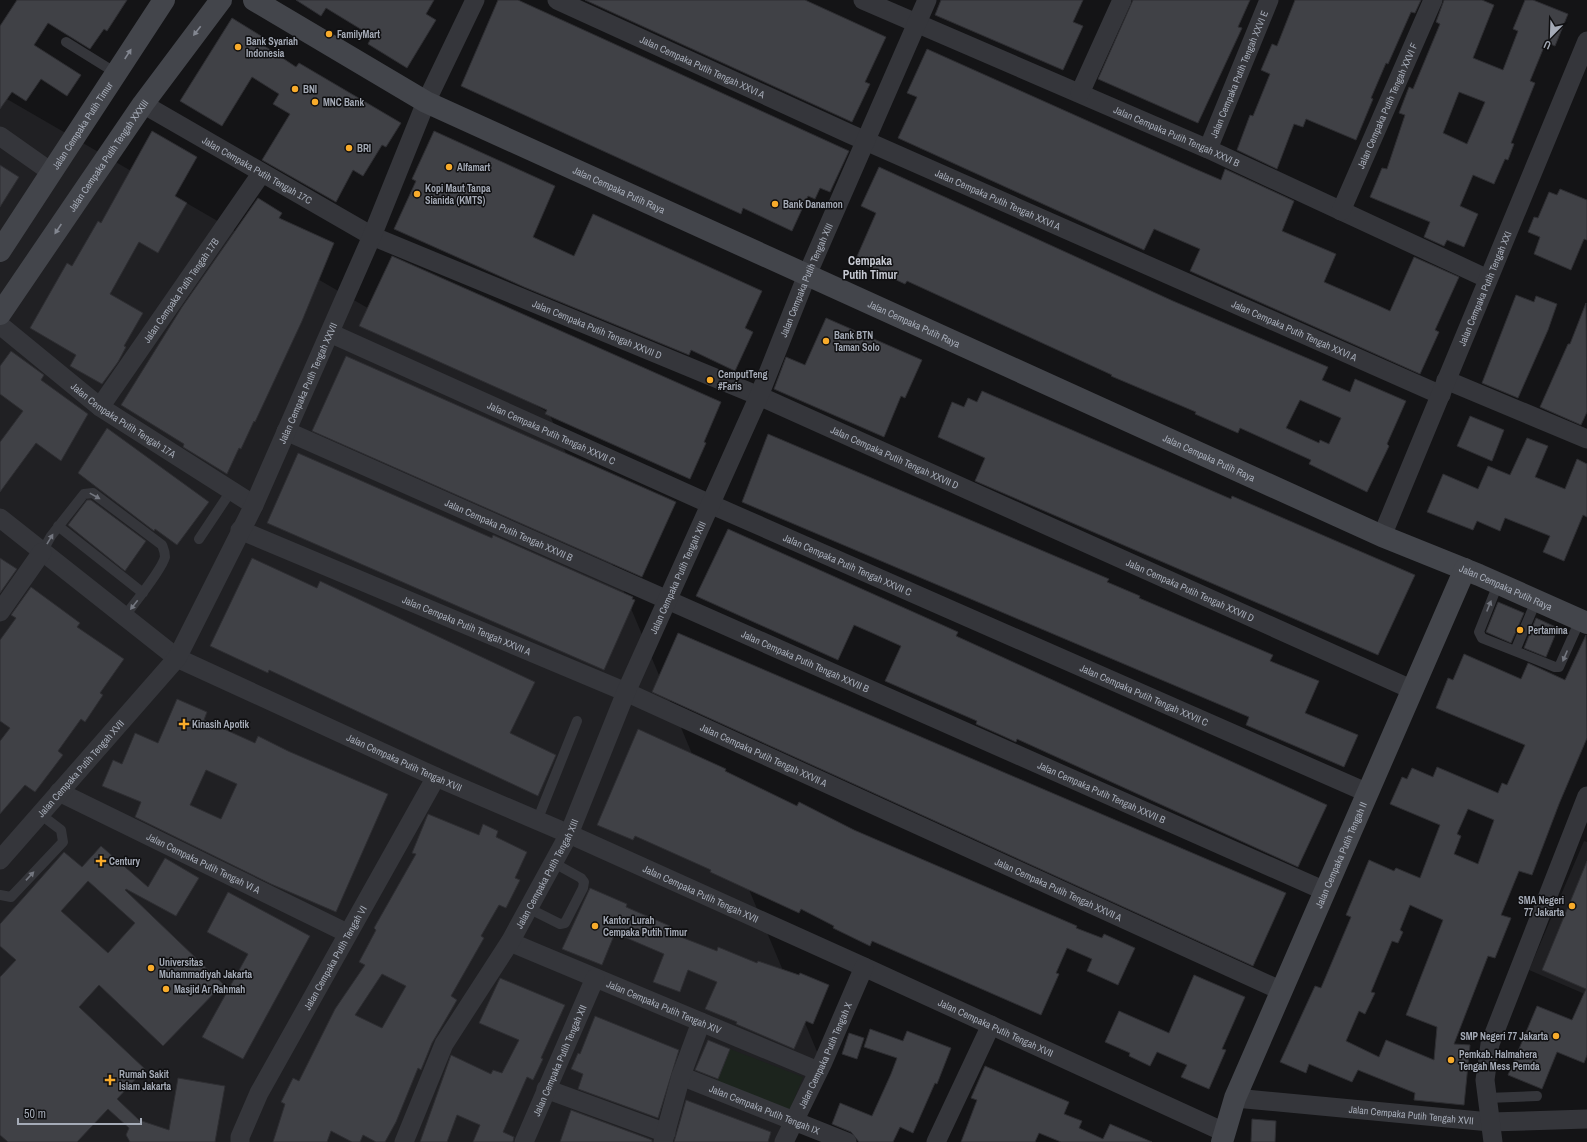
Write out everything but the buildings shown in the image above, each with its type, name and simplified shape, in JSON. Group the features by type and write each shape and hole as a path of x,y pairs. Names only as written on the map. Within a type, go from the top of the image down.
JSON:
{"street":[{"name":"Jalan Cempaka Putih Timur","path":"0,251 164,0"},
{"name":"Jalan Cempaka Putih Tengah XXXIII","path":"0,314 143,104 221,0"},
{"name":"Jalan Cempaka Putih Raya","path":"254,0 426,102 1382,536 1465,569 1583,621"},
{"name":"Jalan Cempaka Putih Tengah XXVII","path":"177,658 240,530 254,505 372,236 426,102 475,0"},
{"name":"Jalan Cempaka Putih Tengah XXVI A","path":"557,0 866,140 1443,387 1587,439"},
{"name":"Jalan Cempaka Putih Tengah XXVI B","path":"863,0 1208,149 1488,279"},
{"name":"Jalan Cempaka Putih Tengah XIII","path":"404,1142 444,1044 510,942 569,834 626,692 759,396 807,275 927,0"},
{"path":"1080,93 1122,0"},
{"name":"Jalan Cempaka Putih Tengah XXVI E","path":"1208,149 1269,0"},
{"name":"Jalan Cempaka Putih Tengah XXVI F","path":"1341,211 1433,0"},
{"name":"Jalan Cempaka Putih Tengah XXI","path":"1382,536 1587,41"},
{"name":"Jalan Cempaka Putih Tengah 17C","path":"143,104 261,174 372,236"},
{"path":"0,136 51,172"},
{"name":"Jalan Cempaka Putih Tengah 17B","path":"100,407 261,174"},
{"name":"Jalan Cempaka Putih Tengah XXVII D","path":"372,236 759,396 1413,690"},
{"name":"Jalan Cempaka Putih Tengah 17A","path":"0,325 100,407 254,505"},
{"name":"Jalan Cempaka Putih Tengah XXVII C","path":"330,333 710,504 1368,793"},
{"name":"Jalan Cempaka Putih Tengah XXVII B","path":"286,431 1325,891"},
{"name":"Jalan Cempaka Putih Tengah XVII","path":"0,518 177,658 436,777 569,834 991,1025 1223,1137"},
{"name":"Jalan Cempaka Putih Tengah XXVII A","path":"240,530 626,692 1282,991"},
{"path":"0,612 42,552"},
{"name":"Jalan Cempaka Putih Tengah II","path":"1223,1137 1235,1098 1465,569"},
{"name":"Jalan Cempaka Putih Tengah XVII","path":"0,860 177,658"},
{"name":"Jalan Cempaka Putih Tengah VI","path":"240,1142 240,1137 259,1093 347,933 436,777"},
{"name":"Jalan Cempaka Putih Tengah VI A","path":"59,792 347,933"},
{"path":"1493,1142 1485,1080 1490,1044 1580,832 1587,796"},
{"name":"Jalan Cempaka Putih Tengah XIV","path":"510,942 818,1071"},
{"name":"Jalan Cempaka Putih Tengah X","path":"784,1142 818,1071 864,967"},
{"name":"Jalan Cempaka Putih Tengah XII","path":"524,1142 595,978"},
{"path":"546,1089 664,1137 681,1076 701,1022"},
{"path":"936,1142 991,1025"},
{"name":"Jalan Cempaka Putih Tengah IX","path":"681,1076 848,1142"},
{"name":"Jalan Cempaka Putih Tengah XVII","path":"1235,1098 1490,1122 1587,1119"}],"lane":[{"path":"66,42 116,73"},
{"path":"199,539 231,491"},
{"path":"42,552 58,526 84,494 88,492 93,494 162,545 165,552 164,559 143,593 124,617"},
{"path":"58,526 143,593"},
{"path":"1498,584 1478,632 1482,638 1515,652 1559,667 1583,621"},
{"path":"1515,652 1536,601"},
{"path":"538,821 577,721"},
{"path":"0,894 11,896 63,842 61,830 40,814"},
{"path":"528,908 560,924 566,923 583,888 584,882 581,878 554,862"},
{"path":"1488,1098 1537,1096"}],"shaded area":[{"path":"0,95 549,413 826,1073 789,1142 0,1142"},
{"name":"SMA Negeri 77 Jakarta","path":"1584,841 1587,842 1587,995 1529,970"},
{"path":"730,1049 803,1077 789,1112 716,1083"}],"place":[{"name":"FamilyMart","path":"329,34"},
{"name":"Bank Syariah Indonesia","path":"238,47"},
{"name":"BNI","path":"295,89"},
{"name":"MNC Bank","path":"315,102"},
{"name":"BRI","path":"349,148"},
{"name":"Alfamart","path":"449,167"},
{"name":"Kopi Maut Tanpa Sianida (KMTS)","path":"417,194"},
{"name":"Bank Danamon","path":"775,204"},
{"name":"Bank BTN Taman Solo","path":"826,341"},
{"name":"CemputTeng #Faris","path":"710,380"},
{"name":"Pertamina","path":"1520,630"},
{"name":"Kinasih Apotik","path":"184,724"},
{"name":"Century","path":"101,861"},
{"name":"SMA Negeri 77 Jakarta","path":"1572,906"},
{"name":"Kantor Lurah Cempaka Putih Timur","path":"595,926"},
{"name":"Universitas Muhammadiyah Jakarta","path":"151,968"},
{"name":"Masjid Ar Rahmah","path":"166,989"},
{"name":"SMP Negeri 77 Jakarta","path":"1556,1036"},
{"name":"Pemkab. Halmahera Tengah Mess Pemda","path":"1451,1060"},
{"name":"Rumah Sakit Islam Jakarta","path":"110,1080"}],"district":[{"name":"Cempaka Putih Timur","path":"870,268"}]}
